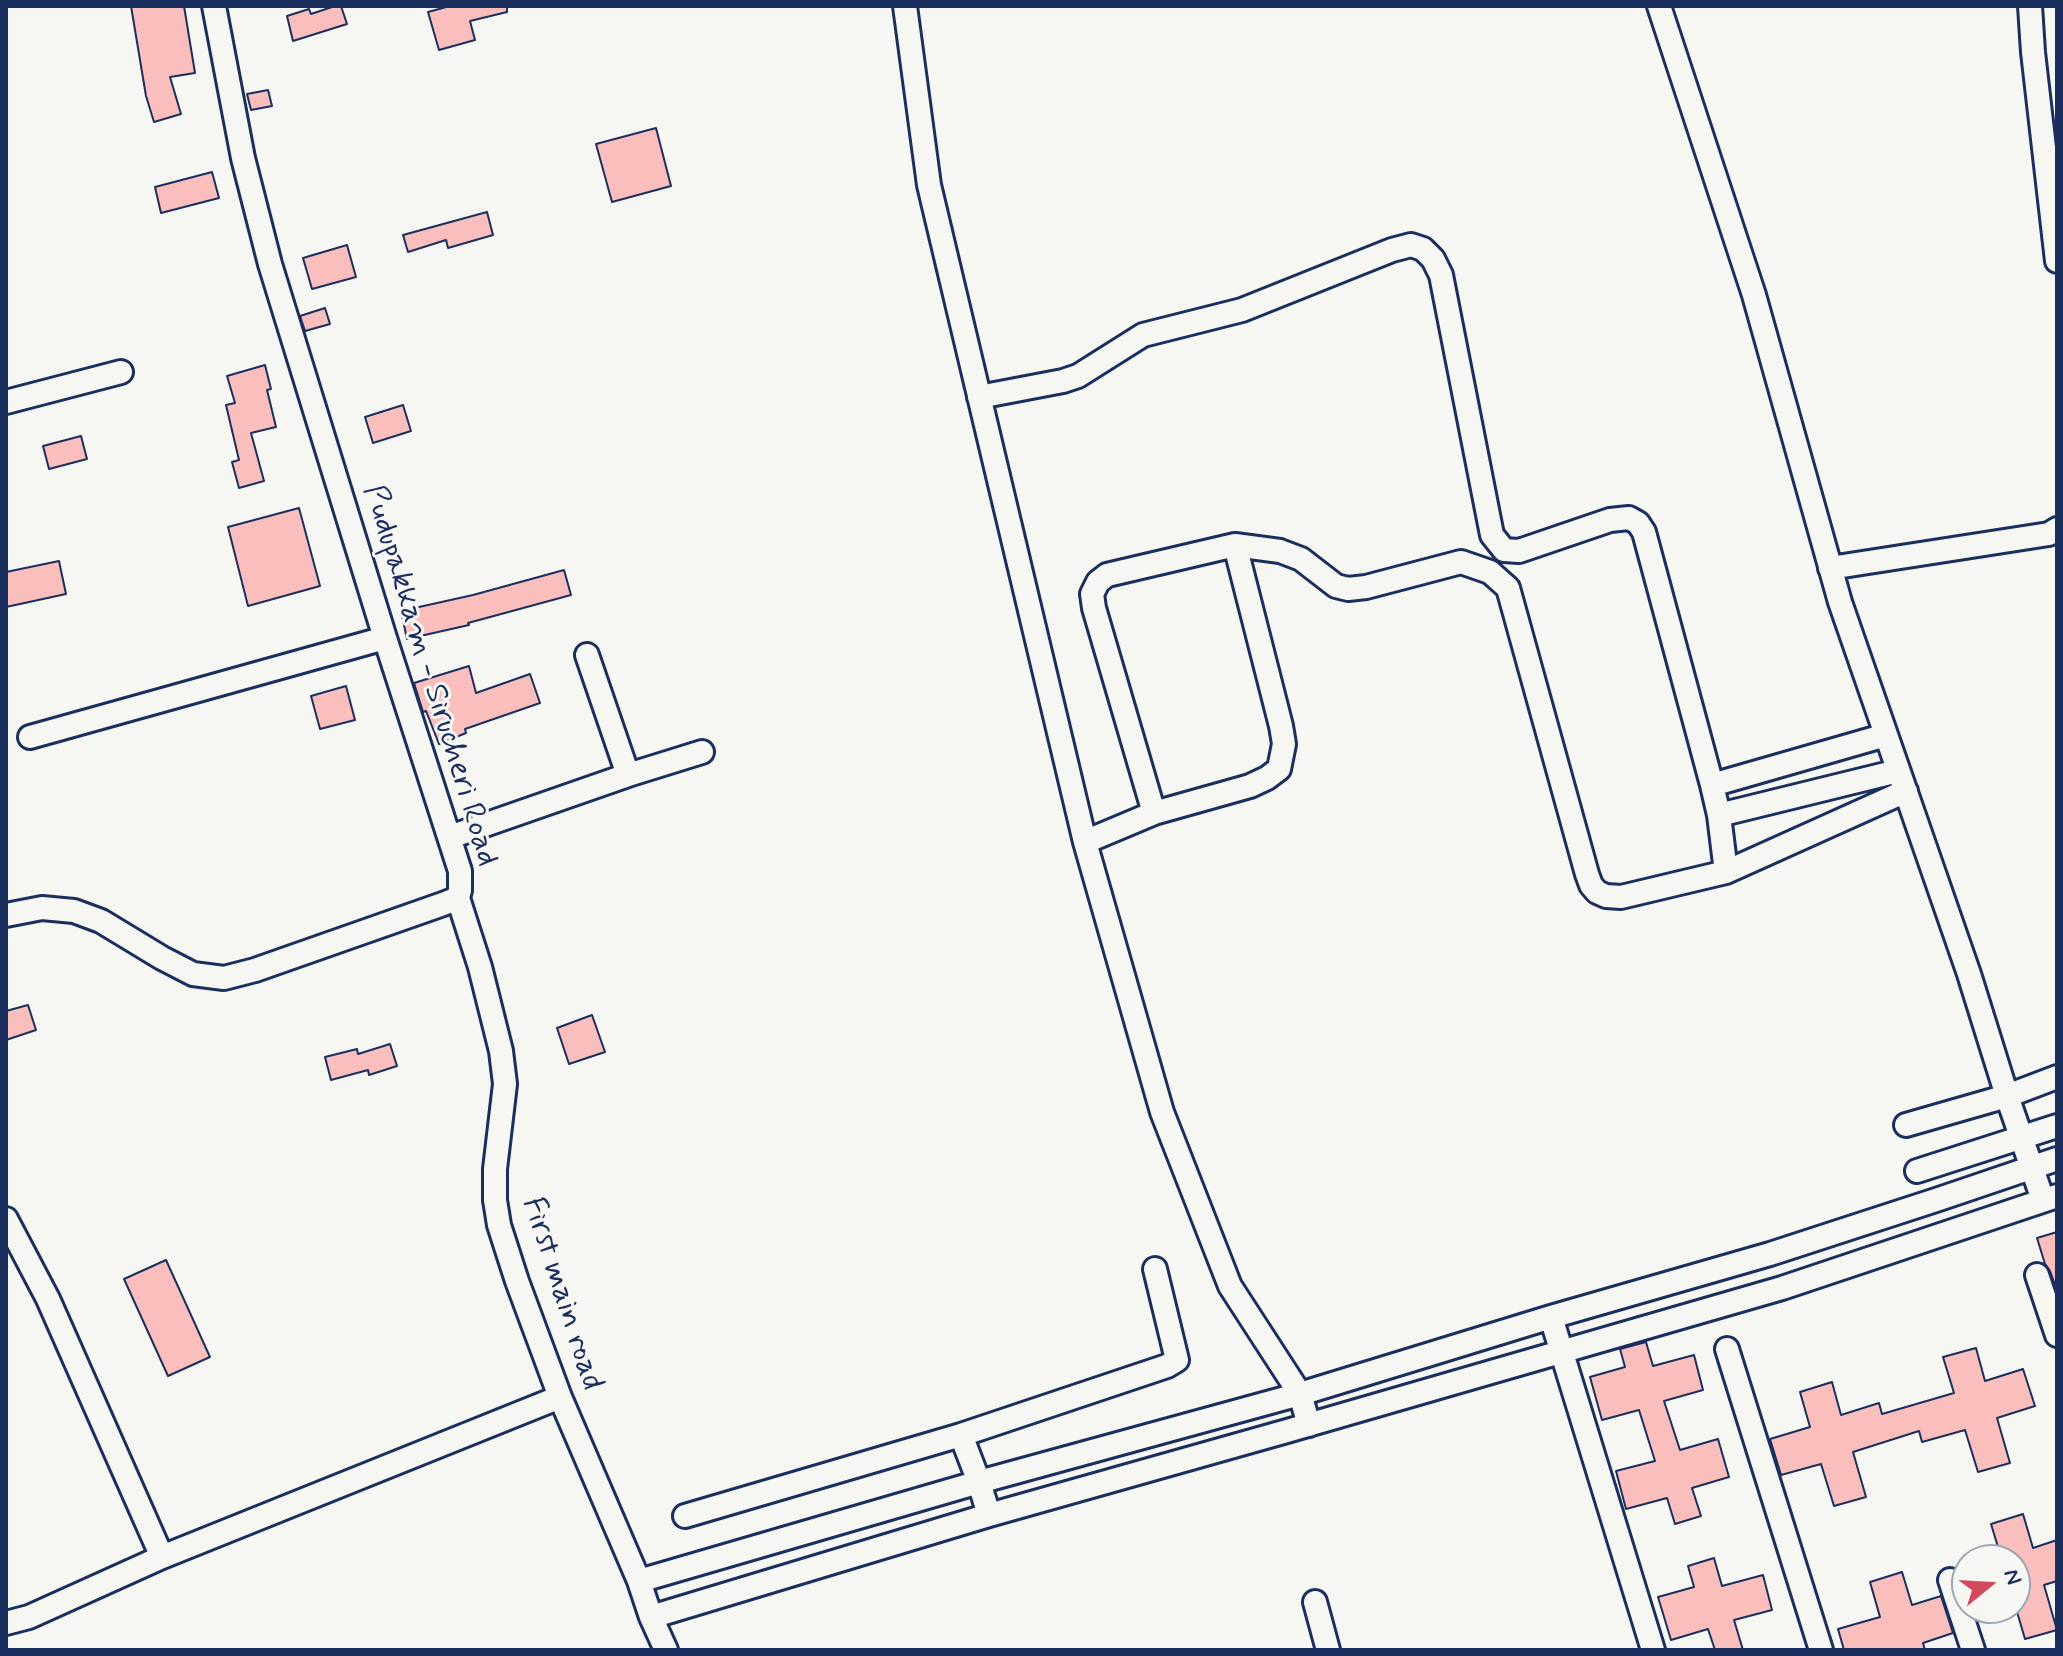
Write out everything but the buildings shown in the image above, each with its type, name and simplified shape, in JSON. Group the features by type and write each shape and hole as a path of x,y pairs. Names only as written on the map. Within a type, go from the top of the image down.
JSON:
{"street":[{"name":"Pudupakkam - Sirucheri Road","path":"6,915 42,908 74,911 101,921 193,974 224,978 255,970 458,898 460,871 450,837 385,638 252,201 214,6"},
{"path":"905,6 929,185 1085,842 1162,1112 1230,1286 1300,1394 1309,1425"},
{"path":"651,1617 989,1515 1782,1288 2050,1198 2032,1168 2021,1137 1969,974 1840,602 1754,295 1659,6"},
{"path":"2030,6 2057,261"},
{"path":"979,397 1063,381 1078,376 1143,335 1242,310 1392,250 1411,245 1423,249 1433,259 1441,275 1492,535 1504,550 1519,551 1610,520 1629,518 1638,523 1644,532 1712,785 1726,872"},
{"path":"6,402 121,372"},
{"path":"1830,568 2049,534 2057,529"},
{"path":"1085,842 1154,813 1250,786 1279,769 1284,744 1281,726 1235,545"},
{"path":"1154,813 1092,594 1098,582 1107,575 1235,545 1280,551 1301,559 1336,586 1348,589 1461,562 1490,572 1508,588 1591,885 1606,896 1621,897 1726,872 1902,781"},
{"path":"30,737 385,638"},
{"path":"587,655 628,775"},
{"path":"1712,785 1886,735"},
{"path":"450,837 702,752"},
{"path":"1719,815 1902,781"},
{"name":"First main road","path":"458,898 480,967 501,1051 505,1084 495,1169 499,1225 560,1397 666,1650"},
{"path":"1906,1125 2007,1096 2057,1077"},
{"path":"1917,1171 2057,1126"},
{"path":"639,1581 979,1482 1300,1394 1770,1254 2057,1159"},
{"path":"1939,1199 1950,1231"},
{"path":"6,1219 48,1299 162,1557"},
{"path":"1770,1254 1782,1288"},
{"path":"685,1516 961,1435 1167,1366 1177,1360 1155,1269"},
{"path":"2037,1275 2057,1335"},
{"path":"1551,1317 1653,1650"},
{"path":"1727,1349 1821,1650"},
{"path":"1380,1370 1392,1401"},
{"path":"6,1623 29,1617 162,1557 560,1397"},
{"path":"961,1435 989,1515"},
{"path":"1950,1580 1973,1650"},
{"path":"1315,1602 1328,1650"}]}
